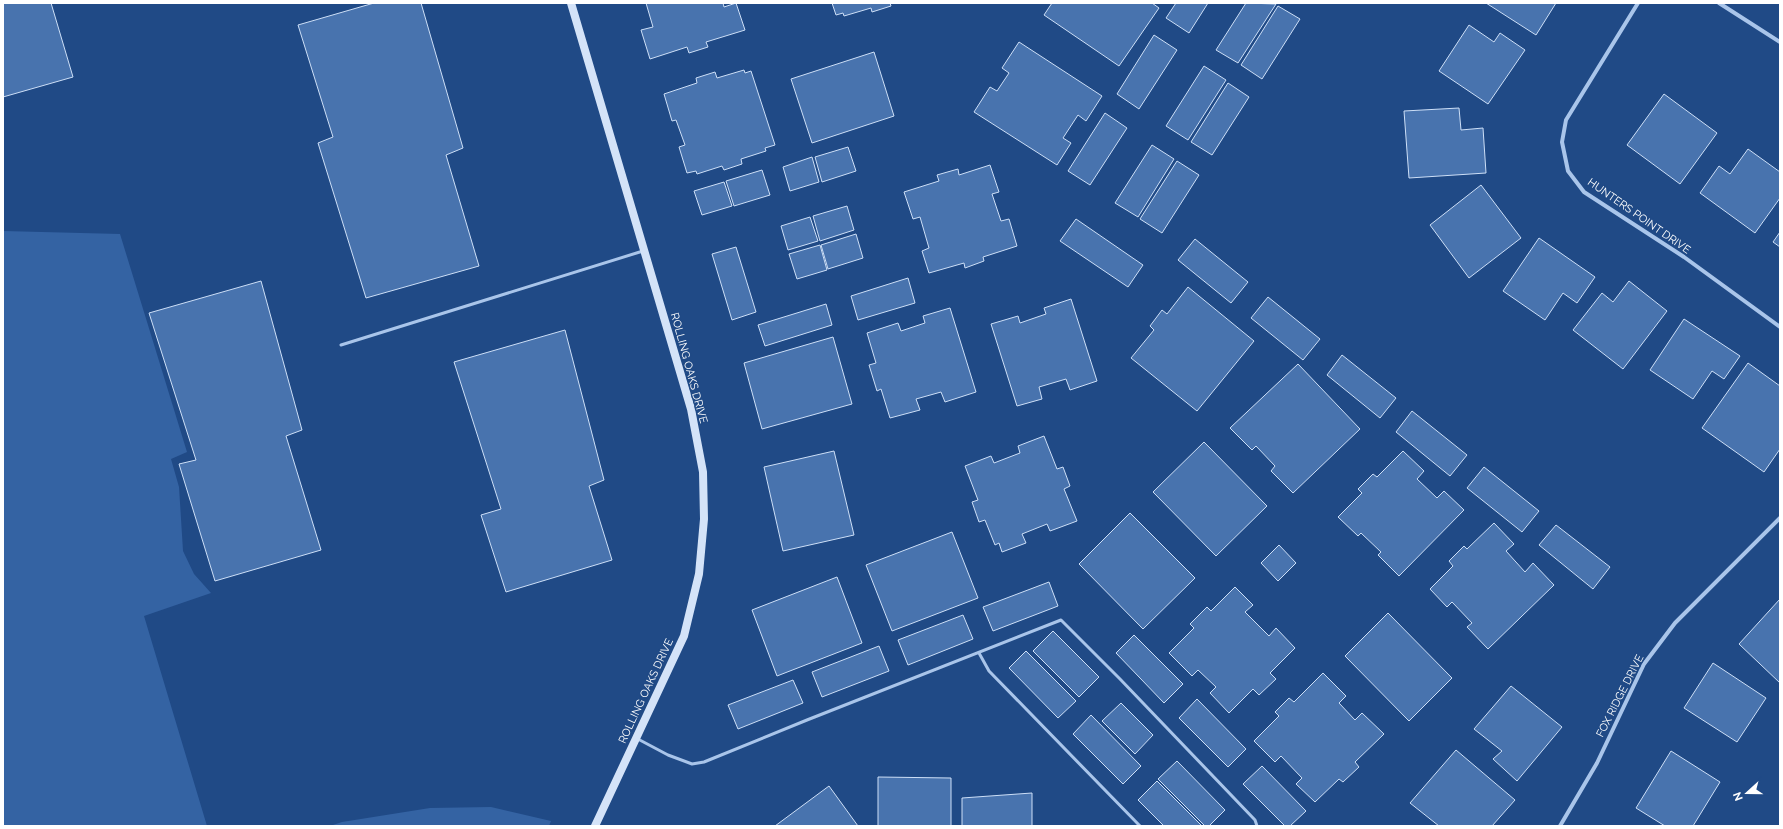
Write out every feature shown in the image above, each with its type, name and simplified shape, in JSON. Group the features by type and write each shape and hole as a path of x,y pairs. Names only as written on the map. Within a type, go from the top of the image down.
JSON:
{"street":[{"name":"ROLLING OAKS DRIVE","path":"571,3 691,409 703,472 704,519 699,574 684,636 596,826"},
{"name":"HUNTERS POINT DRIVE","path":"1638,3 1566,120 1562,142 1568,171 1584,192 1684,257 1780,328"},
{"path":"1719,3 1780,42"},
{"name":"FOX RIDGE DRIVE","path":"1560,826 1597,763 1644,664 1675,623 1780,518"}],"lane":[{"path":"341,345 644,250"},
{"path":"636,738 692,764 704,762 1061,620 1120,679 1255,820 1257,826"},
{"path":"978,654 989,671 1140,826"}],"shaded area":[{"path":"3,231 120,234 187,452 171,459 179,487 183,551 194,574 211,593 144,616 207,826 3,826"},
{"path":"491,807 551,821 549,826 330,826 342,822 430,808"}],"building":[{"path":"3,3 51,3 73,77 3,97"},
{"path":"374,3 421,3 463,148 446,155 479,266 366,298 318,143 333,137 298,25"},
{"path":"646,3 723,3 724,7 736,3 745,30 706,42 708,47 689,53 687,47 650,59 641,30 653,27"},
{"path":"832,3 890,3 891,6 872,12 871,8 844,16 843,13 836,15"},
{"path":"1052,3 1152,3 1159,8 1119,66 1044,15"},
{"path":"1176,3 1208,3 1189,33 1166,18"},
{"path":"1246,3 1276,4 1238,63 1216,50"},
{"path":"1486,3 1556,3 1536,35"},
{"path":"1278,6 1300,19 1262,79 1241,65"},
{"path":"1469,25 1494,42 1500,33 1525,50 1488,104 1439,71"},
{"path":"1154,35 1177,50 1139,109 1117,94"},
{"path":"1019,42 1102,96 1086,121 1078,115 1063,138 1071,143 1057,165 974,112 990,87 997,91 1009,73 1002,68"},
{"path":"874,52 894,116 812,143 791,79"},
{"path":"1204,66 1226,80 1188,140 1166,126"},
{"path":"744,70 745,73 751,71 775,145 765,148 766,151 741,159 742,164 724,170 722,166 697,174 696,171 687,173 679,147 685,145 676,120 672,121 664,94 697,83 696,78 715,72 717,78"},
{"path":"1228,83 1249,97 1212,155 1191,142"},
{"path":"1664,94 1717,133 1680,184 1627,145"},
{"path":"1459,108 1461,130 1483,128 1486,173 1409,178 1404,111"},
{"path":"1105,113 1127,128 1090,185 1068,171"},
{"path":"1152,145 1174,159 1138,217 1115,203"},
{"path":"848,147 856,171 822,182 815,157"},
{"path":"1748,149 1780,172 1780,198 1755,233 1700,193 1719,166 1730,174"},
{"path":"812,157 819,182 790,191 783,167"},
{"path":"1177,161 1199,175 1162,233 1140,219"},
{"path":"990,165 999,192 992,194 1001,221 1009,219 1017,246 983,257 984,261 965,268 964,263 929,273 922,251 929,248 920,217 913,219 904,192 939,181 937,175 958,169 959,175"},
{"path":"762,170 770,195 734,206 726,181"},
{"path":"724,182 732,206 702,215 694,191"},
{"path":"1481,185 1521,238 1469,278 1430,225"},
{"path":"847,206 854,230 820,241 813,216"},
{"path":"810,217 818,241 788,250 781,226"},
{"path":"1076,219 1143,265 1128,287 1060,241"},
{"path":"1780,232 1780,247 1773,242"},
{"path":"856,234 863,258 828,269 821,245"},
{"path":"1539,238 1595,277 1577,303 1563,293 1545,320 1503,291"},
{"path":"1195,239 1248,282 1231,303 1178,260"},
{"path":"820,245 827,270 797,279 789,254"},
{"path":"736,247 756,312 732,320 712,254"},
{"path":"908,278 915,303 858,320 851,296"},
{"path":"261,281 302,430 286,436 321,550 215,581 179,464 196,460 149,313"},
{"path":"1629,281 1667,311 1623,369 1573,330 1602,293 1613,302"},
{"path":"1188,287 1254,341 1197,411 1131,358 1154,330 1150,326 1162,310 1167,314"},
{"path":"1268,297 1320,339 1303,360 1251,318"},
{"path":"1071,299 1097,381 1070,390 1066,379 1039,387 1042,399 1017,406 991,324 1018,316 1020,323 1046,314 1044,308"},
{"path":"826,304 832,325 765,346 758,325"},
{"path":"950,308 976,392 945,402 941,392 916,399 920,410 890,418 881,389 877,391 869,365 876,363 867,333 898,323 901,331 925,323 923,316"},
{"path":"1684,319 1740,356 1724,379 1712,371 1693,399 1650,370"},
{"path":"565,330 604,480 589,486 612,560 506,592 481,515 501,509 454,362"},
{"path":"833,337 852,404 762,429 744,363"},
{"path":"1342,355 1396,398 1380,418 1327,375"},
{"path":"1748,363 1780,386 1780,449 1764,472 1702,428"},
{"path":"1298,364 1360,429 1293,493 1271,471 1275,466 1256,446 1252,450 1230,428"},
{"path":"1412,411 1467,455 1450,476 1396,432"},
{"path":"1044,436 1057,469 1063,467 1070,486 1064,489 1077,521 1050,531 1047,524 1022,534 1026,543 1002,552 999,543 995,545 985,520 979,522 972,502 978,500 965,466 991,456 994,463 1020,453 1018,446"},
{"path":"1204,442 1267,506 1216,556 1153,492"},
{"path":"834,451 854,535 783,551 764,467"},
{"path":"1403,451 1424,471 1417,479 1437,498 1444,491 1464,510 1399,576 1378,555 1381,552 1361,533 1358,536 1338,517 1362,493 1358,489 1373,474 1377,477"},
{"path":"1484,467 1539,511 1522,532 1467,488"},
{"path":"1130,513 1195,578 1143,629 1079,564"},
{"path":"1494,523 1514,544 1506,551 1525,572 1533,563 1554,585 1488,649 1467,627 1472,623 1452,602 1447,607 1430,589 1453,566 1449,561 1464,546 1467,549"},
{"path":"1556,525 1610,567 1593,589 1539,545"},
{"path":"952,532 978,598 892,631 866,565"},
{"path":"1279,545 1296,563 1278,581 1261,563"},
{"path":"837,577 862,643 777,676 752,610"},
{"path":"1049,582 1058,606 993,631 983,607"},
{"path":"1235,587 1253,605 1245,612 1269,636 1276,628 1295,648 1270,673 1276,679 1259,695 1253,689 1229,713 1210,693 1216,687 1198,670 1192,676 1169,653 1194,628 1190,624 1207,607 1211,611"},
{"path":"1780,599 1780,683 1739,644"},
{"path":"1388,613 1452,678 1409,721 1345,656"},
{"path":"963,615 973,639 908,665 898,640"},
{"path":"1053,631 1099,677 1079,697 1033,651"},
{"path":"1134,635 1183,684 1164,703 1116,653"},
{"path":"879,646 889,671 822,697 812,672"},
{"path":"1026,651 1076,701 1058,718 1009,668"},
{"path":"1713,663 1766,698 1737,742 1684,708"},
{"path":"1323,673 1346,696 1339,703 1355,720 1362,713 1384,734 1355,762 1359,767 1343,782 1339,779 1315,802 1296,784 1302,778 1281,756 1275,762 1254,741 1279,716 1275,712 1289,698 1294,702"},
{"path":"793,680 803,703 738,729 728,705"},
{"path":"1511,686 1562,727 1517,781 1493,759 1502,751 1474,729"},
{"path":"1197,699 1246,749 1228,767 1179,718"},
{"path":"1121,703 1153,735 1135,754 1102,721"},
{"path":"1091,715 1141,766 1123,784 1073,734"},
{"path":"1456,750 1515,800 1492,826 1439,826 1410,803"},
{"path":"1671,751 1720,782 1693,826 1665,826 1636,808"},
{"path":"1177,761 1225,810 1209,826 1205,826 1158,779"},
{"path":"1262,766 1306,811 1290,826 1285,826 1243,784"},
{"path":"878,777 951,778 951,826 878,826"},
{"path":"1157,781 1202,826 1164,826 1138,800"},
{"path":"829,786 858,826 775,826"},
{"path":"1032,793 1032,826 962,826 962,798"}]}
